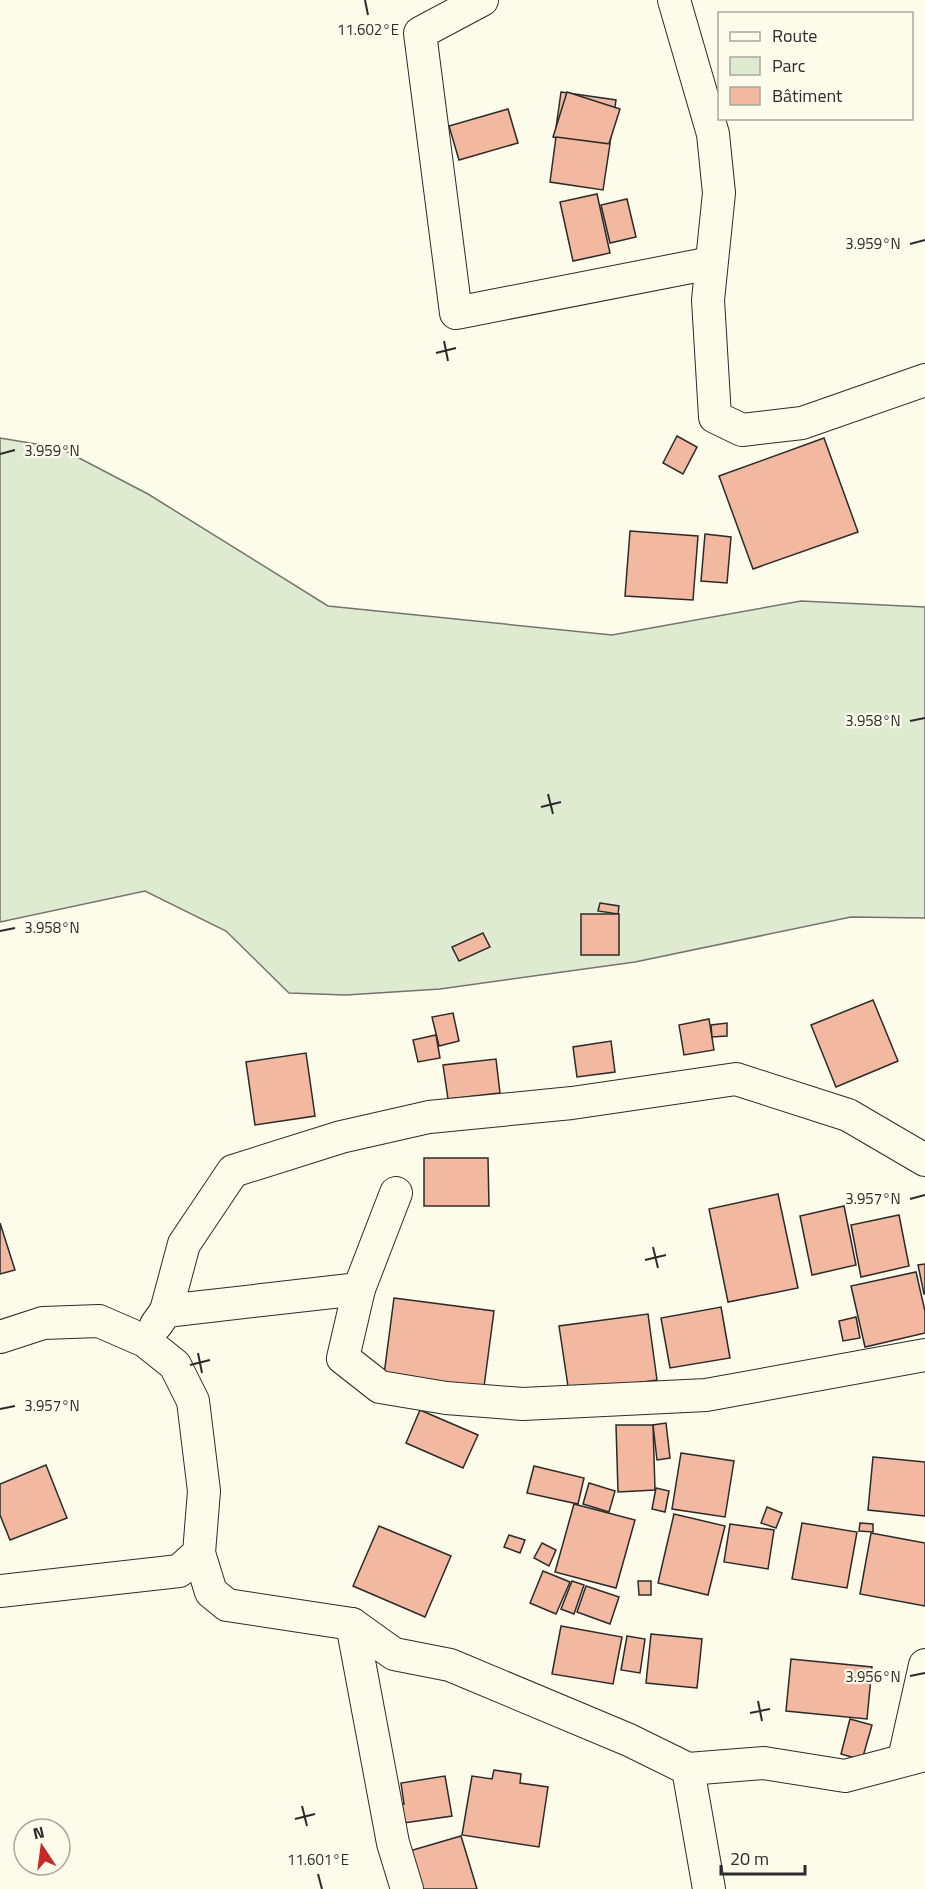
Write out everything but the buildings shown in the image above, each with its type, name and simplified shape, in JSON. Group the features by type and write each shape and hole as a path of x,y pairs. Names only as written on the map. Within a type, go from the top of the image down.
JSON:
{"street":[{"path":"482,0 420,33 456,313 711,263"},
{"path":"674,0 713,134 719,193 708,300 715,417 742,430 802,423 925,380"},
{"path":"145,1341 166,1311 184,1244 233,1171 341,1137 429,1116 572,1103 736,1078 848,1115 925,1160"},
{"path":"396,1193 359,1289 343,1358 380,1387 446,1398 523,1404 706,1395 925,1355"},
{"path":"166,1311 359,1289"},
{"path":"0,1337 43,1323 99,1321 145,1341 175,1365 193,1401 204,1491 199,1553 211,1592 227,1605 352,1624 394,1654 450,1665 629,1740 688,1769 764,1763 845,1776 914,1757 925,1665"},
{"path":"0,1591 179,1571 199,1553"},
{"path":"352,1624 393,1843 407,1889"},
{"path":"688,1769 709,1889"}],"green space":[{"path":"0,438 60,448 148,494 328,606 612,635 801,601 925,607 925,918 851,917 635,962 440,989 346,995 289,993 226,931 145,891 0,922"}]}
